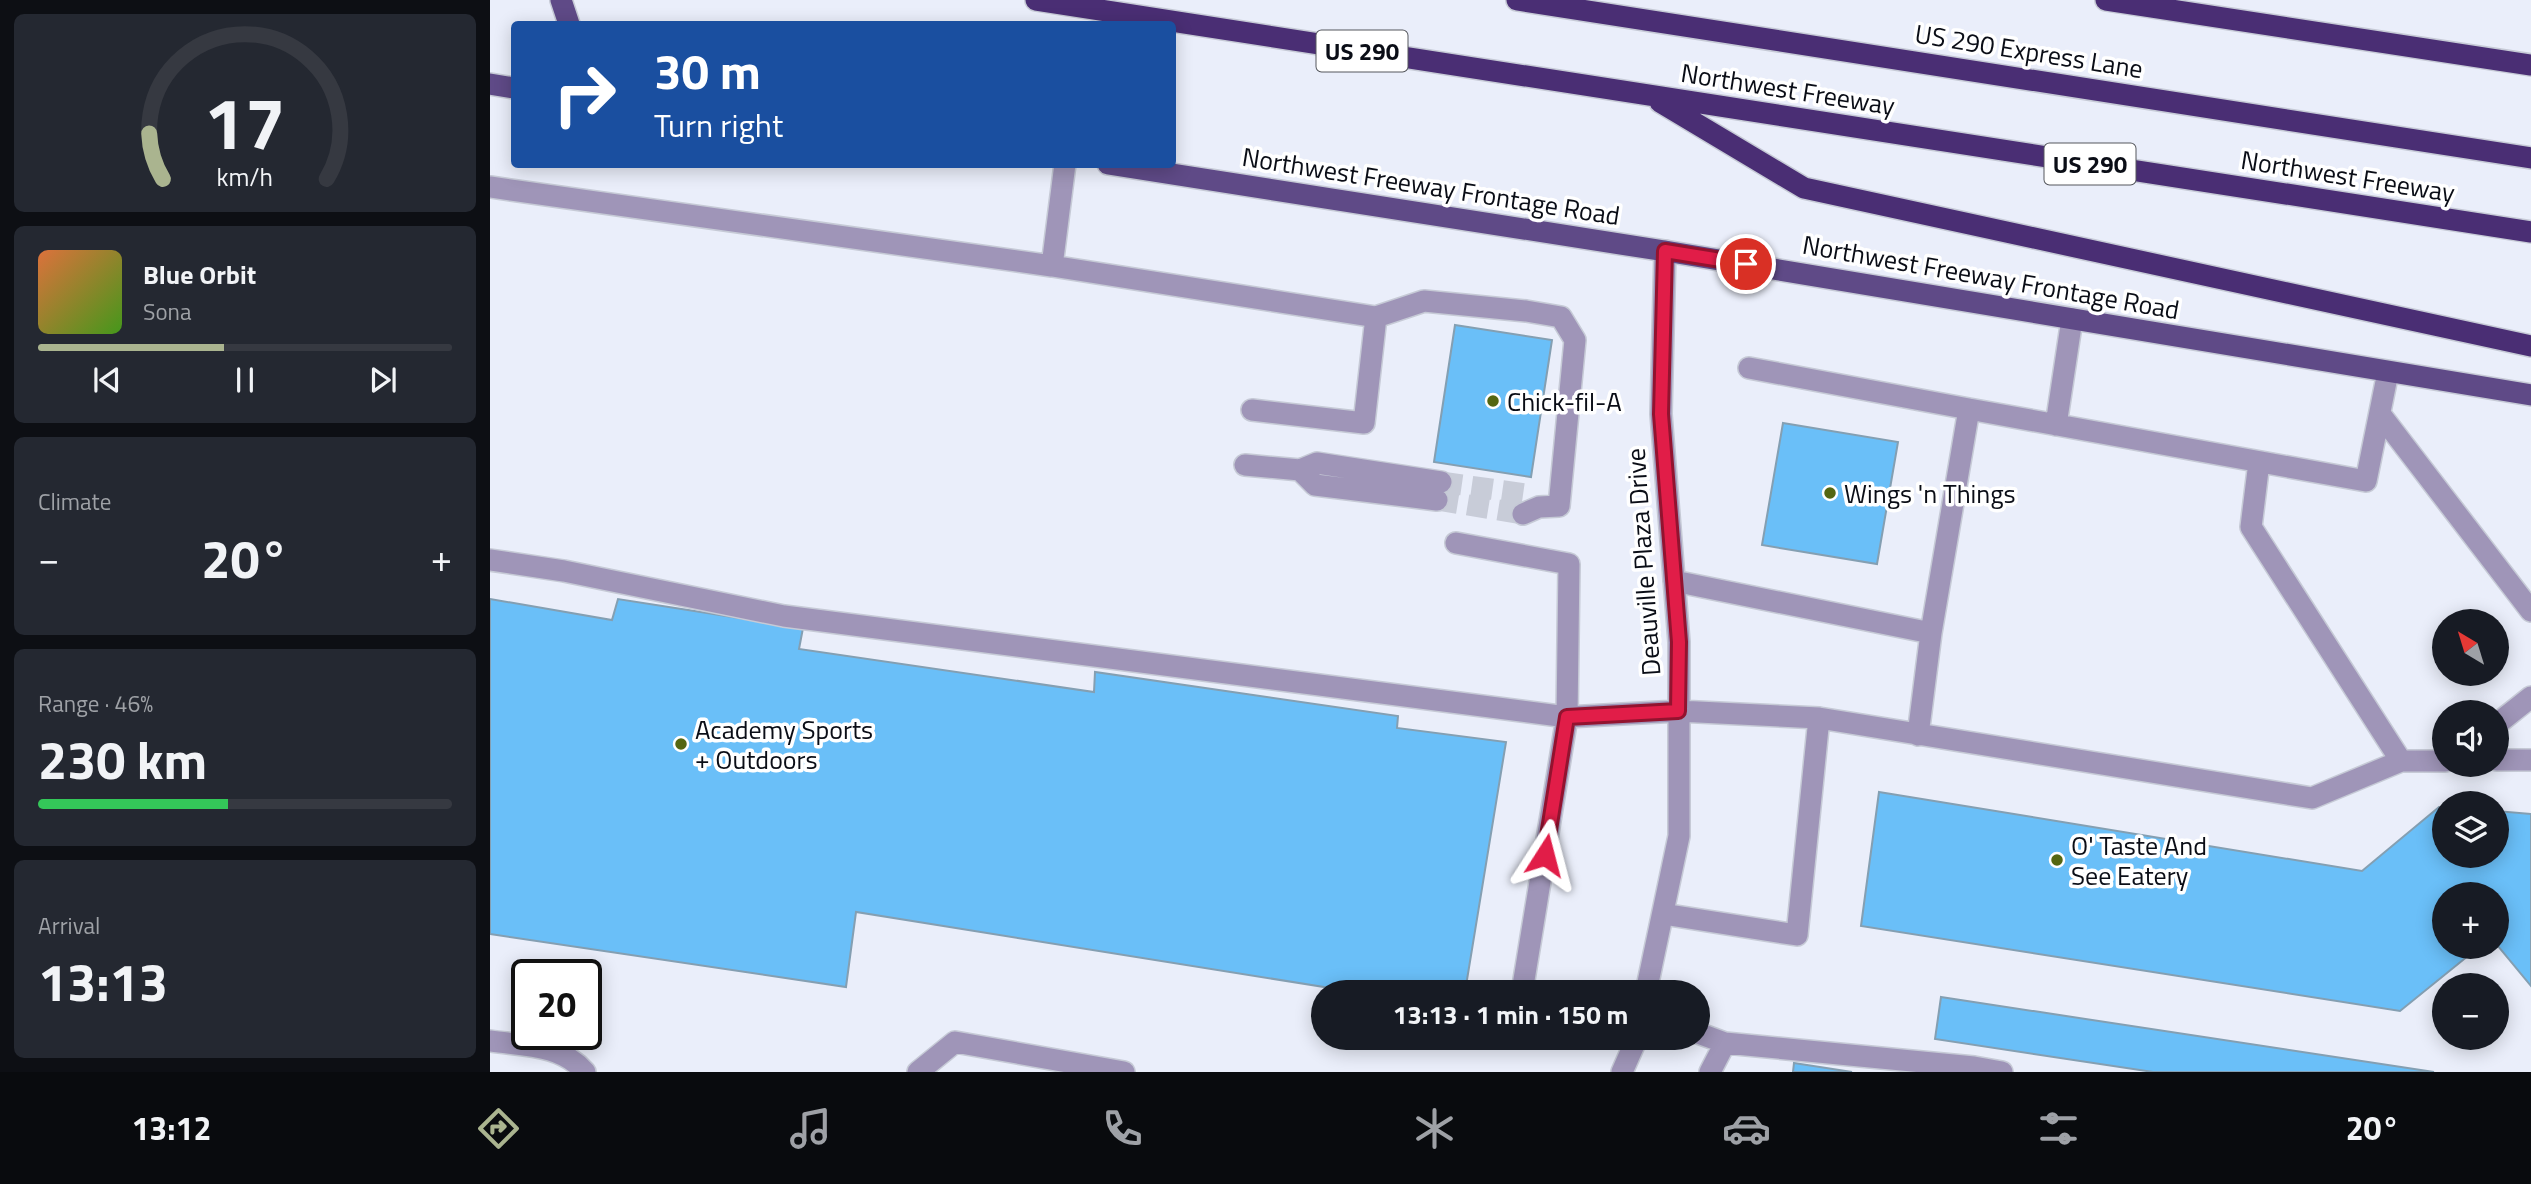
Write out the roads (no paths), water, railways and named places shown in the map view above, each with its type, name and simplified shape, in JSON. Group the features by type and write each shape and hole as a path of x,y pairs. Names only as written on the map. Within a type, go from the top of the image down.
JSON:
{"highway":[{"name":"Northwest Freeway","path":"1036,0 1170,21"},
{"name":"US 290 Express Lane","path":"1517,0 2531,158"},
{"path":"2106,0 2531,65"},
{"name":"Northwest Freeway","path":"1176,22 2531,232"},
{"path":"1650,96 1804,188 2531,346"}],"main road":[{"path":"561,0 568,21"},
{"path":"490,84 511,88"},
{"name":"Northwest Freeway Frontage Road","path":"1134,168 1665,251 2531,395"}],"street":[{"path":"1052,265 1064,168"},
{"path":"490,187 1052,265 1376,317 1424,301 1560,317 1575,340 1559,506 1529,505"},
{"name":"Deauville Plaza Drive","path":"1648,980 1679,836 1679,642 1661,414 1665,251"},
{"path":"1252,410 1364,423 1376,317"},
{"path":"2056,425 2072,319"},
{"path":"1749,368 2366,481 2388,372"},
{"path":"1918,735 1931,633 1969,409"},
{"path":"2379,414 2531,611"},
{"path":"2259,462 2252,527 2401,761"},
{"path":"1245,466 1300,470 1315,485 1439,491"},
{"path":"1456,542 1569,564 1567,717 1524,980"},
{"path":"490,560 564,571 784,616 1567,717 1678,711 1819,718 2312,798 2401,761 2432,761"},
{"path":"1674,580 1931,633"},
{"path":"2509,714 2531,697"},
{"path":"1662,914 1797,935 1819,718"},
{"path":"2509,760 2531,760"},
{"path":"1710,1037 1725,1043 2002,1072"},
{"path":"490,1041 547,1048 577,1063 585,1072"},
{"path":"918,1072 954,1042 1124,1072"},
{"path":"1710,1072 1725,1043"},
{"path":"1622,1072 1632,1050"}],"tunnel":[{"path":"1441,482 1526,494"},
{"path":"1437,500 1523,514"}],"place":[{"name":"Chick-fil-A","path":"1493,401"},
{"name":"Wings 'n Things","path":"1830,493"},
{"name":"Academy Sports + Outdoors","path":"681,744"},
{"name":"O' Taste And See Eatery","path":"2057,860"}]}
